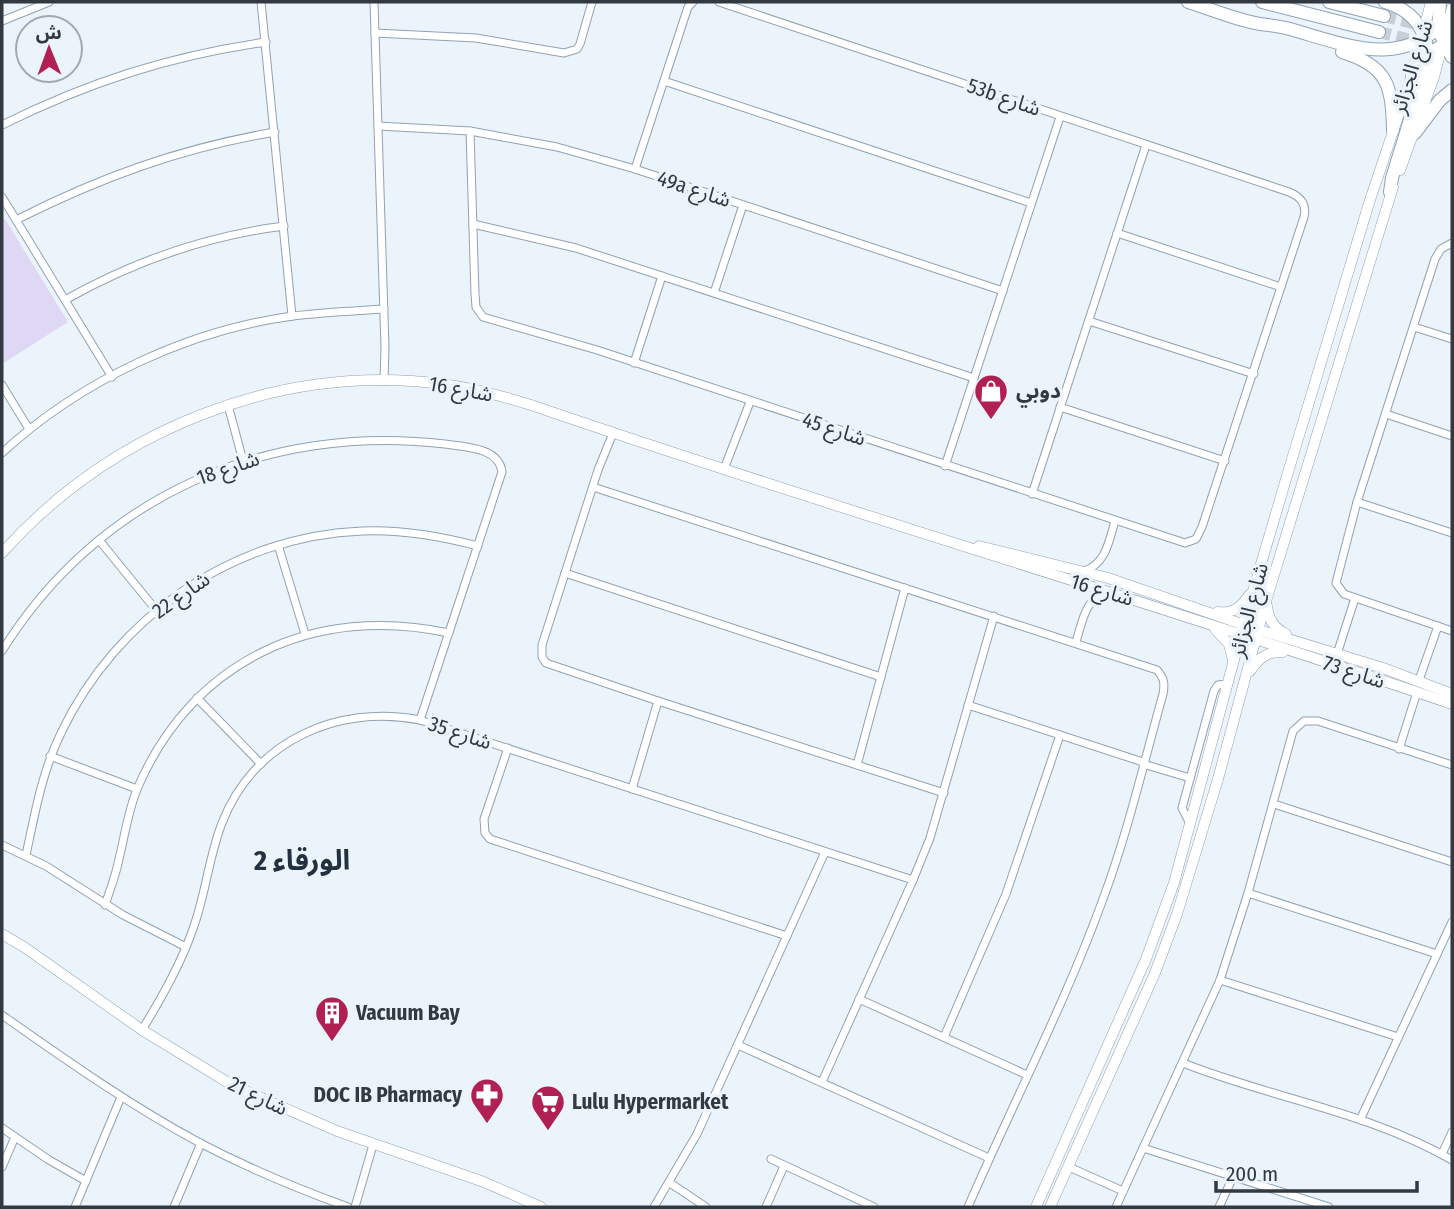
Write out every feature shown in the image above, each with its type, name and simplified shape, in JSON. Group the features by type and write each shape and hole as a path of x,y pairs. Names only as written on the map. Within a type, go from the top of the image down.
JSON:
{"highway":[{"path":"1188,2 1259,24 1280,34 1355,56 1376,68 1386,81 1391,96 1393,130"},
{"path":"1262,2 1379,32"},
{"path":"1329,2 1384,16"},
{"path":"1385,2 1407,12 1424,38 1427,55 1426,68 1390,192"},
{"path":"1440,2 1438,30 1448,41 1452,57"},
{"path":"1259,24 1284,27 1365,50 1394,49 1438,30 1451,12"},
{"path":"1412,75 1427,55 1448,41"},
{"path":"1415,134 1440,100 1452,90"}],"main road":[{"name":"شارع الجزائر","path":"1036,1207 1146,959 1174,883 1255,584 1393,130 1424,38 1431,2"},
{"name":"شارع الجزائر","path":"1050,1207 1155,973 1177,914 1266,601 1390,192 1415,134 1448,41 1451,12"},
{"name":"شارع 16","path":"2,551 54,501 107,461 168,428 225,406 298,388 331,383 386,381 444,384 497,395 1106,591 1257,635"},
{"name":"شارع 16","path":"948,541 1108,579 1203,609 1242,630"},
{"path":"1203,609 1224,613 1235,611 1243,604 1255,584"},
{"path":"1266,601 1268,616 1273,626 1302,643"},
{"path":"1205,622 1227,639 1234,664"},
{"name":"شارع 73","path":"1257,635 1302,643 1419,680 1452,694"},
{"name":"شارع 73","path":"1257,635 1294,653 1452,704"},
{"path":"1245,677 1266,654 1276,651 1294,653"},
{"name":"شارع 21","path":"2,934 139,1028 232,1085 376,1146 484,1182 541,1207"}],"street":[{"path":"2,21 49,2"},
{"path":"261,2 292,316"},
{"path":"374,2 386,381"},
{"path":"375,33 476,38 564,53 571,52 580,44 592,2"},
{"path":"635,169 686,13 692,2"},
{"name":"53b شارع","path":"719,2 1301,198 1306,211 1281,287"},
{"path":"2,125 61,97 139,68 266,42"},
{"path":"664,81 1031,203"},
{"path":"945,466 1060,117"},
{"name":"49a شارع","path":"378,126 470,131 548,145 635,169 1003,291"},
{"path":"470,131 473,224 576,248 974,378"},
{"path":"16,220 89,185 151,161 275,132"},
{"path":"1032,494 1146,145"},
{"path":"2,197 112,377"},
{"path":"714,293 743,205"},
{"name":"شارع 45","path":"473,224 475,294 478,312 488,320 634,363 1115,522 1185,543 1196,539 1225,461"},
{"path":"65,300 121,270 156,256 229,235 284,226"},
{"path":"1060,407 1225,461 1254,374 1281,287 1117,233"},
{"path":"1452,243 1441,249 1435,259 1357,502 1336,583 1343,594 1452,631"},
{"path":"634,363 662,276"},
{"path":"2,453 29,429 69,402 112,377 170,350 209,336 292,316 384,309"},
{"path":"1089,321 1254,374"},
{"path":"1414,327 1452,339"},
{"path":"2,385 29,429"},
{"path":"727,470 750,402"},
{"path":"225,406 243,461"},
{"path":"1386,414 1452,436"},
{"path":"610,432 540,651 542,657 552,665 658,701 944,793"},
{"name":"شارع 18","path":"2,651 30,610 54,582 99,540 143,508 216,470 312,445 372,440 419,441 454,445 492,454 501,465 500,479 478,546"},
{"path":"593,487 1076,642 1157,670 1163,677 1165,685 1103,900 968,1207"},
{"path":"1357,502 1452,533"},
{"path":"1084,572 1093,568 1103,558 1115,522"},
{"name":"شارع 22","path":"26,855 50,756 73,709 119,646 156,610 184,589 245,556 306,537 363,530 421,533 478,546"},
{"path":"99,540 156,610"},
{"path":"278,545 304,634"},
{"path":"420,720 478,546"},
{"path":"1103,558 1108,579"},
{"path":"565,573 881,677"},
{"path":"1081,583 1088,605"},
{"path":"857,765 905,588"},
{"path":"1076,642 1088,605 1106,591"},
{"path":"1337,654 1355,598"},
{"path":"822,1082 913,880 944,793 994,616"},
{"path":"105,905 137,789 163,738 197,698 238,665 304,634 341,627 404,625 449,633"},
{"path":"1419,680 1438,626"},
{"path":"1191,824 1182,811 1190,778 1214,691 1219,685 1228,684"},
{"path":"1399,748 1417,692"},
{"path":"197,698 261,764"},
{"path":"632,789 658,701"},
{"path":"968,705 1190,778"},
{"name":"شارع 35","path":"139,1028 157,1002 186,947 199,912 215,841 223,820 246,781 261,764 289,741 322,725 374,715 420,720 913,880"},
{"path":"1116,1207 1220,980 1248,893 1291,738 1298,725 1311,720 1452,765"},
{"path":"944,1037 1006,894 1060,735"},
{"path":"508,748 484,819 483,826 490,839 786,936"},
{"path":"50,756 137,789"},
{"path":"1274,804 1452,862"},
{"path":"2,845 26,855 105,905 186,947"},
{"path":"654,1207 696,1134 825,852"},
{"path":"1248,893 1437,954"},
{"path":"1360,1120 1452,922"},
{"path":"1220,980 1398,1037"},
{"path":"859,999 1027,1075"},
{"path":"2,1015 121,1097 201,1143 291,1186 348,1207"},
{"path":"738,1045 989,1158"},
{"path":"1183,1063 1239,1084 1360,1120 1452,1160"},
{"path":"75,1207 121,1097"},
{"path":"2,1128 86,1181"},
{"path":"1442,1154 1452,1132"},
{"path":"2,1167 15,1137"},
{"path":"174,1207 201,1143"},
{"path":"355,1207 376,1146"},
{"path":"1143,1149 1329,1207"},
{"path":"771,1160 874,1207"},
{"path":"766,1207 785,1166"},
{"path":"1069,1167 1124,1191"},
{"path":"1219,1207 1233,1177"},
{"path":"670,1183 706,1207"}],"shaded area":[{"path":"5,219 68,322 2,364 2,221"}],"tunnel":[{"path":"1384,16 1425,26"},
{"path":"1379,32 1423,43"}],"place":[{"name":"دوبي","path":"991,421"},
{"name":"Vacuum Bay","path":"332,1043"},
{"name":"DOC IB Pharmacy","path":"487,1125"},
{"name":"Lulu Hypermarket","path":"548,1132"}],"district":[{"name":"الورقاء 2","path":"302,860"}]}
